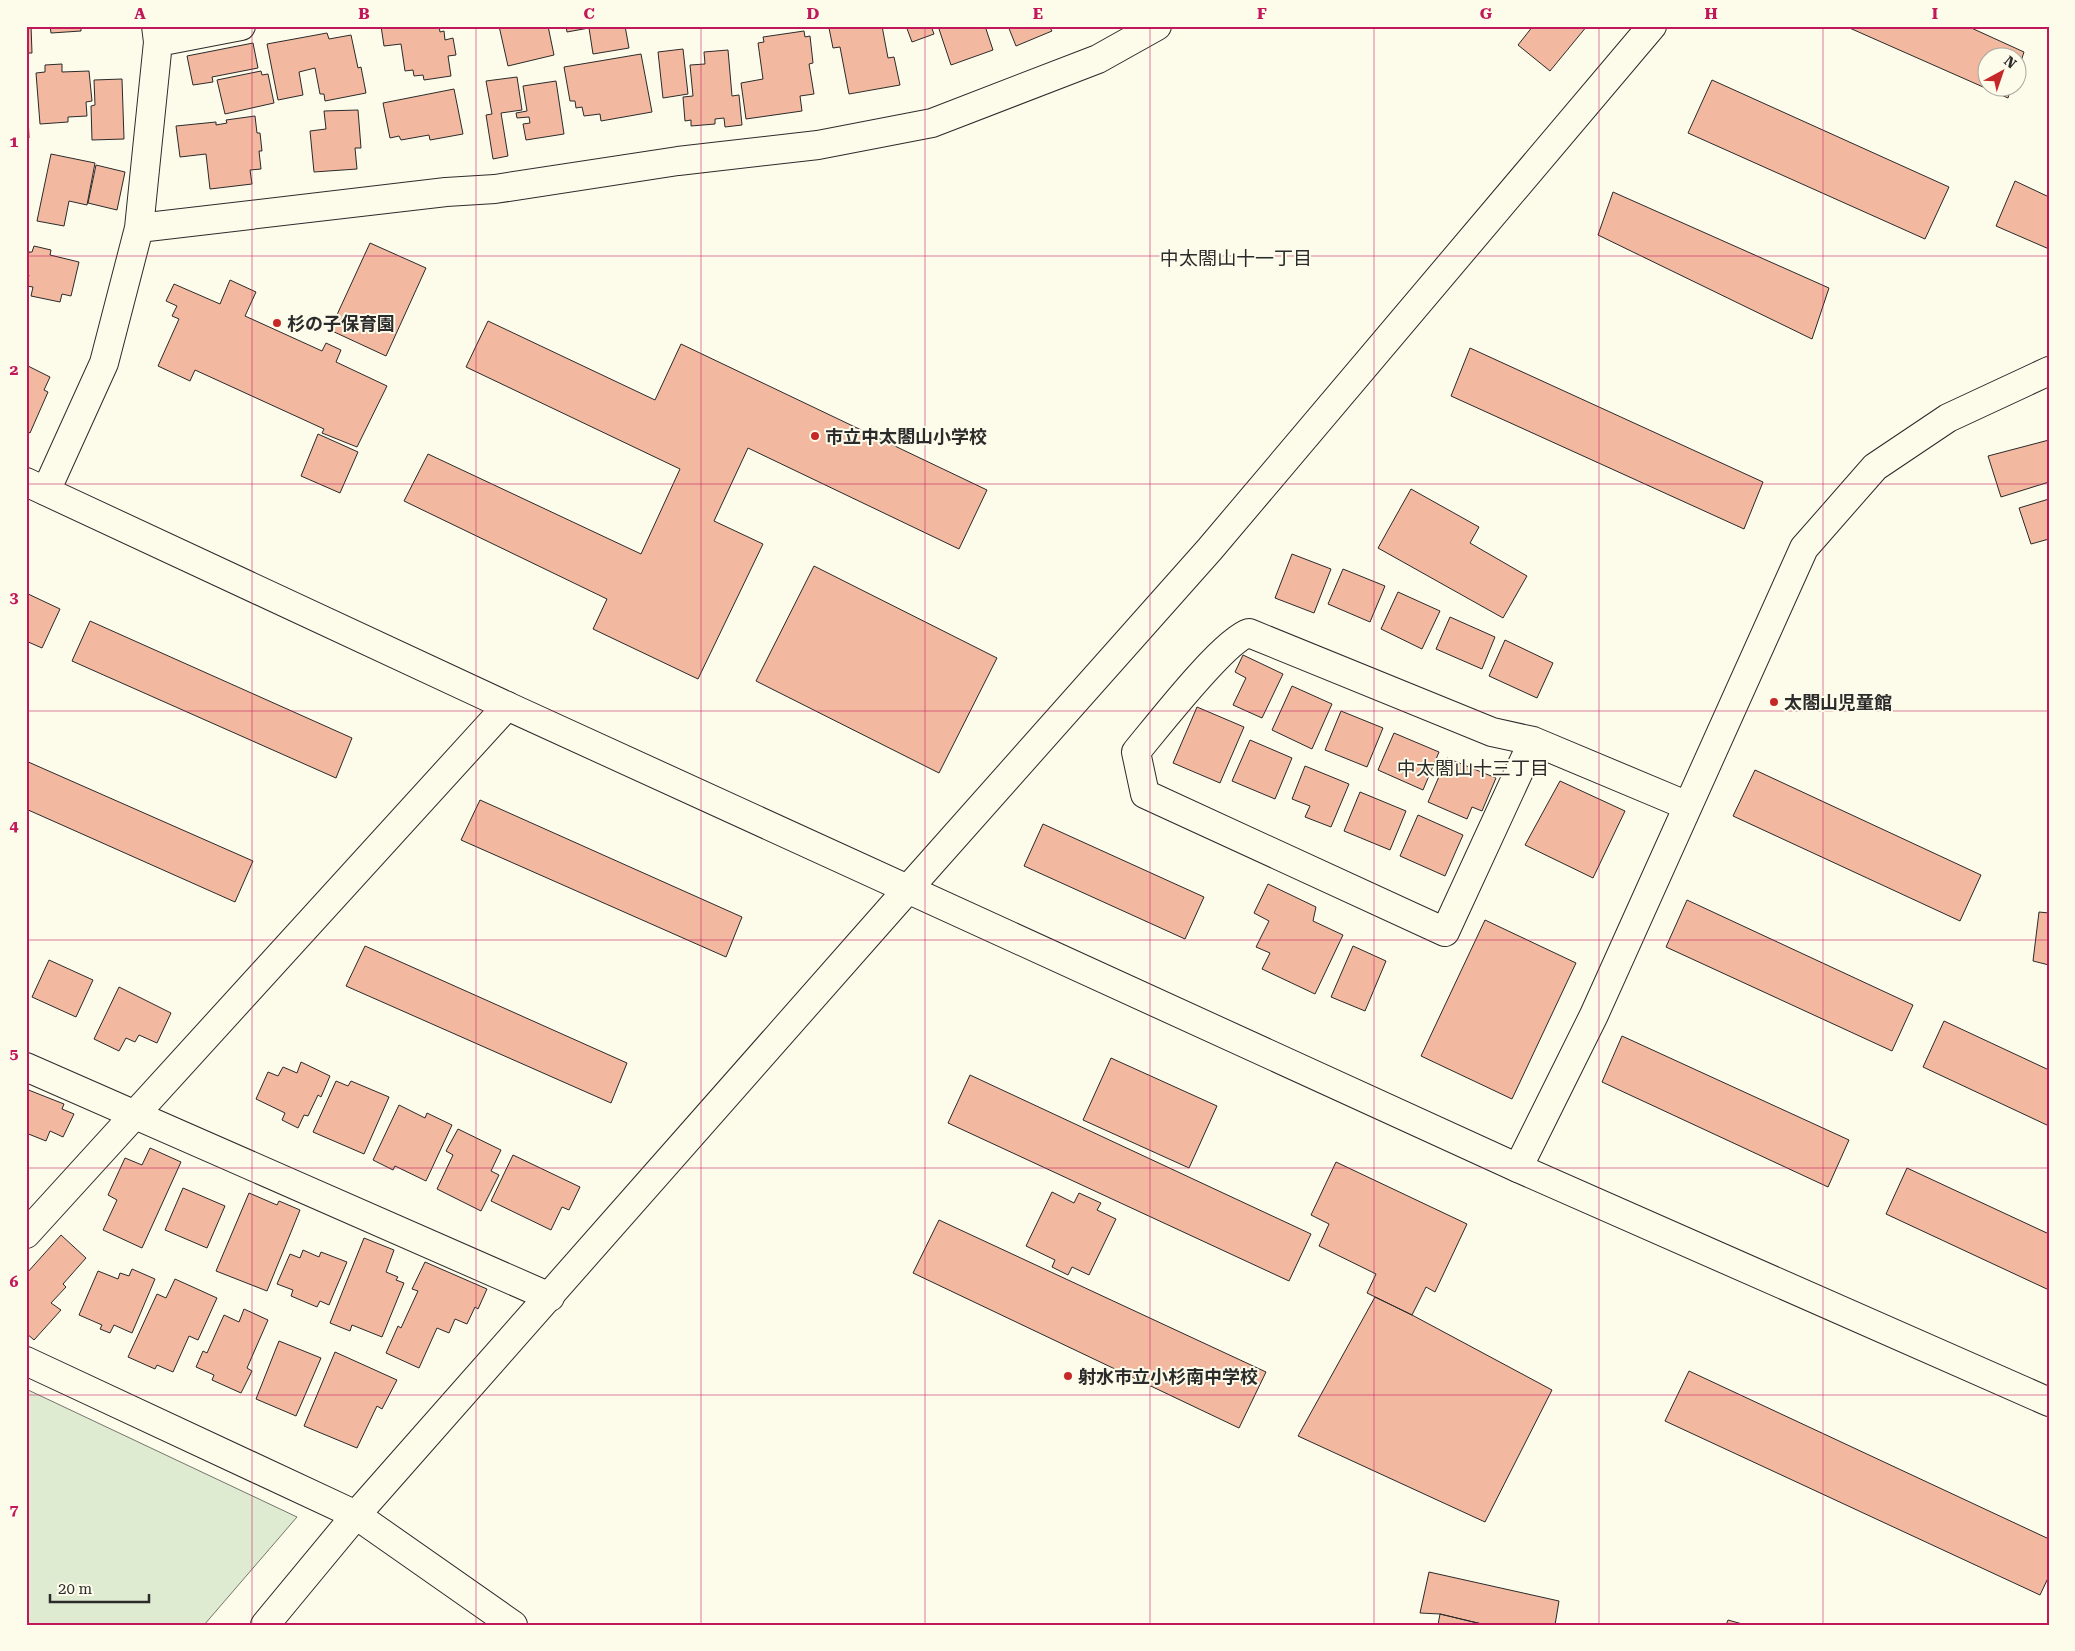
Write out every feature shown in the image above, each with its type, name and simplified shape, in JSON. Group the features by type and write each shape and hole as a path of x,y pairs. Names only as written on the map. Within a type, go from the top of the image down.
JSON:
{"street":[{"path":"241,26 157,34 140,228 104,363 36,486 507,706 1518,1168 2049,1402"},
{"path":"140,228 446,192 495,189 678,161 818,145 922,125 932,123 1098,59 1156,26"},
{"path":"265,1625 356,1515 1210,549 1652,26"},
{"path":"1518,1168 1594,1016 1804,548 1875,467 1948,418 2049,372"},
{"path":"1533,741 1445,932 1145,794 1136,752 1215,659 1243,635 1249,633 1492,732 1533,741 1688,806"},
{"path":"26,1234 507,706"},
{"path":"26,1067 550,1297"},
{"path":"26,1361 356,1515 513,1625"}],"green space":[{"path":"26,1389 297,1517 204,1625 26,1625"}],"building":[{"path":"26,26 31,26 32,53 26,53"},
{"path":"50,26 81,26 81,31 51,33"},
{"path":"381,26 439,26 440,32 444,31 445,40 453,38 456,55 448,56 451,76 424,80 423,75 414,76 413,70 405,71 401,44 384,46"},
{"path":"499,26 548,26 554,55 508,66"},
{"path":"566,26 625,26 629,48 593,54 589,28 567,32"},
{"path":"840,26 882,26 888,58 894,57 900,85 849,94 840,47 833,48 829,28"},
{"path":"906,26 931,26 934,34 912,42"},
{"path":"938,26 985,26 993,50 951,65"},
{"path":"1008,26 1049,26 1052,31 1016,46"},
{"path":"1533,26 1587,26 1550,71 1518,45"},
{"path":"1845,26 1967,26 2015,48 1978,48 1978,85"},
{"path":"804,31 805,37 810,36 813,63 809,64 814,94 800,96 802,111 746,119 741,83 763,79 758,43 764,42 763,37"},
{"path":"327,33 329,39 351,35 358,68 361,67 366,93 325,101 324,94 320,94 315,68 299,72 303,95 278,100 267,44"},
{"path":"253,43 258,68 212,77 213,82 193,85 187,56"},
{"path":"683,49 688,94 663,98 658,52"},
{"path":"728,50 732,96 739,95 742,125 725,127 724,118 715,119 715,124 691,126 691,120 685,121 683,97 693,96 690,65 705,64 704,52"},
{"path":"641,54 652,112 601,121 600,114 584,116 582,107 576,108 575,101 570,101 564,67"},
{"path":"62,64 62,72 89,71 92,101 86,102 87,116 68,117 68,122 40,124 36,73 45,72 45,65"},
{"path":"261,71 262,75 268,74 274,103 225,114 217,80"},
{"path":"26,73 29,138 26,138"},
{"path":"517,77 522,110 501,113 508,156 493,159 486,115 492,114 486,81"},
{"path":"122,79 124,139 92,140 91,106 95,105 94,80"},
{"path":"1712,80 1949,187 1925,239 1688,133"},
{"path":"556,81 564,134 526,140 523,124 530,123 529,117 517,118 516,113 527,111 523,86"},
{"path":"454,89 463,134 430,140 429,135 401,140 399,136 390,138 383,103"},
{"path":"358,110 361,148 355,148 357,169 314,172 310,131 326,129 324,111"},
{"path":"255,116 257,133 260,133 262,151 259,151 261,169 250,170 252,184 210,189 206,154 180,157 176,126 216,122 216,125 227,123 226,120"},
{"path":"51,154 95,163 87,205 69,201 64,226 37,221"},
{"path":"96,165 125,172 117,210 88,203"},
{"path":"2015,181 2049,197 2049,249 1996,226"},
{"path":"1613,192 1829,288 1812,339 1598,235"},
{"path":"370,243 426,268 386,356 330,330"},
{"path":"34,246 51,250 50,255 79,262 71,296 62,294 60,302 31,296 33,287 26,286 29,275 26,275 26,264 29,252 32,252"},
{"path":"230,280 256,292 245,316 322,351 326,343 341,350 336,362 387,386 357,447 322,433 324,429 195,370 190,381 158,366 179,319 172,316 177,306 166,301 174,284 220,304"},
{"path":"488,321 655,400 681,344 987,490 959,549 748,448 714,521 763,544 698,679 593,629 607,599 404,501 428,454 641,554 680,469 466,367"},
{"path":"1470,348 1763,482 1744,529 1451,396"},
{"path":"26,365 50,377 44,390 48,392 30,433 26,431"},
{"path":"318,434 358,452 340,493 301,476"},
{"path":"2049,440 2049,482 2001,497 1988,456"},
{"path":"1411,489 1479,527 1470,543 1527,576 1503,618 1378,548"},
{"path":"2049,499 2049,539 2031,544 2019,508"},
{"path":"1292,554 1331,569 1314,613 1275,598"},
{"path":"814,566 997,658 939,773 756,681"},
{"path":"1343,569 1385,586 1370,622 1328,604"},
{"path":"1398,592 1440,611 1422,649 1381,629"},
{"path":"26,593 60,609 42,648 26,641"},
{"path":"1450,617 1495,637 1482,669 1436,649"},
{"path":"90,621 352,738 336,778 72,661"},
{"path":"1505,640 1553,663 1537,698 1489,676"},
{"path":"1243,655 1283,674 1262,718 1233,705 1246,678 1235,672"},
{"path":"1292,686 1332,704 1312,749 1272,730"},
{"path":"1197,707 1244,727 1220,783 1173,763"},
{"path":"1341,711 1383,728 1367,767 1325,750"},
{"path":"1394,733 1439,752 1423,790 1378,770"},
{"path":"1250,740 1292,758 1275,799 1232,781"},
{"path":"1447,758 1496,778 1482,811 1472,807 1467,819 1428,802"},
{"path":"26,761 253,861 235,902 26,809"},
{"path":"1305,766 1349,784 1331,827 1305,817 1310,806 1292,799"},
{"path":"1755,770 1981,875 1960,921 1733,816"},
{"path":"1560,781 1625,811 1593,878 1525,845"},
{"path":"1360,792 1406,811 1390,850 1344,831"},
{"path":"480,800 742,917 726,957 461,840"},
{"path":"1418,815 1463,835 1445,876 1400,856"},
{"path":"1043,824 1204,897 1185,939 1024,866"},
{"path":"1268,884 1316,907 1313,921 1343,935 1315,994 1262,969 1270,953 1256,947 1269,921 1254,913"},
{"path":"1687,900 1913,1005 1892,1051 1666,947"},
{"path":"2039,912 2049,913 2049,965 2033,961"},
{"path":"1485,920 1576,963 1512,1099 1421,1056"},
{"path":"365,946 627,1063 611,1103 346,986"},
{"path":"1353,946 1386,961 1365,1011 1331,997"},
{"path":"49,960 93,980 76,1017 32,997"},
{"path":"119,987 171,1013 157,1043 139,1035 135,1042 126,1038 119,1051 94,1039"},
{"path":"1944,1021 2049,1070 2049,1126 1923,1067"},
{"path":"1622,1036 1849,1140 1828,1187 1602,1082"},
{"path":"1111,1058 1217,1106 1189,1168 1083,1120"},
{"path":"301,1062 330,1076 321,1097 318,1095 308,1116 304,1115 298,1128 282,1120 285,1113 256,1099 268,1072 278,1076 283,1067 297,1073"},
{"path":"970,1075 1311,1234 1289,1281 948,1123"},
{"path":"336,1081 348,1086 351,1081 389,1097 364,1154 313,1132"},
{"path":"26,1089 64,1104 62,1109 74,1114 63,1137 50,1131 46,1141 26,1133"},
{"path":"399,1105 425,1118 427,1113 452,1125 426,1181 395,1166 393,1170 373,1160"},
{"path":"458,1129 501,1150 491,1171 499,1175 481,1211 437,1189 453,1155 446,1151"},
{"path":"150,1148 181,1162 142,1248 103,1230 117,1200 108,1195 125,1158 142,1165"},
{"path":"513,1155 580,1187 569,1210 562,1207 551,1230 491,1201"},
{"path":"1336,1162 1467,1224 1435,1292 1426,1287 1412,1315 1367,1293 1376,1274 1319,1246 1329,1224 1311,1215"},
{"path":"1907,1168 2049,1234 2049,1290 1886,1214"},
{"path":"183,1188 225,1206 207,1248 165,1230"},
{"path":"1052,1192 1074,1203 1079,1193 1101,1203 1097,1210 1116,1219 1089,1275 1072,1267 1068,1275 1052,1267 1055,1260 1026,1246"},
{"path":"249,1193 277,1205 279,1201 300,1210 267,1291 216,1271"},
{"path":"939,1220 1266,1372 1239,1428 913,1273"},
{"path":"61,1235 86,1258 63,1284 66,1287 51,1303 61,1310 34,1340 26,1333 26,1274"},
{"path":"364,1238 394,1250 386,1272 398,1277 396,1280 404,1283 382,1337 352,1325 350,1331 330,1323"},
{"path":"303,1250 319,1257 321,1252 347,1262 329,1305 320,1301 317,1307 291,1296 293,1290 277,1284 290,1254 300,1258"},
{"path":"425,1262 487,1289 478,1309 475,1307 467,1324 455,1319 449,1333 437,1328 419,1368 386,1353 398,1326 401,1328 418,1291 412,1289"},
{"path":"132,1269 155,1279 132,1333 114,1325 110,1333 100,1329 102,1325 79,1315 98,1271 118,1279 120,1273 129,1276"},
{"path":"175,1279 217,1298 198,1340 189,1336 173,1372 157,1365 155,1369 128,1357 157,1294 166,1298"},
{"path":"1375,1297 1552,1390 1485,1522 1298,1436"},
{"path":"244,1309 268,1320 247,1368 252,1371 241,1393 212,1380 214,1375 196,1367 203,1351 207,1353 224,1315 239,1322"},
{"path":"279,1341 321,1358 296,1416 256,1399"},
{"path":"335,1352 397,1380 382,1409 377,1406 357,1448 304,1426"},
{"path":"1689,1371 2049,1539 2049,1576 2040,1595 1665,1421"},
{"path":"1429,1572 1559,1601 1555,1625 1486,1625 1440,1614 1420,1613"},
{"path":"1440,1614 1486,1625 1438,1625"},
{"path":"1728,1620 1746,1625 1726,1625"}],"place":[{"name":"杉の子保育園","path":"277,323"},
{"name":"市立中太閤山小学校","path":"815,436"},
{"name":"太閤山児童館","path":"1774,702"},
{"name":"射水市立小杉南中学校","path":"1068,1376"}],"district":[{"name":"中太閤山十一丁目","path":"1236,258"},
{"name":"中太閤山十三丁目","path":"1473,768"}]}
